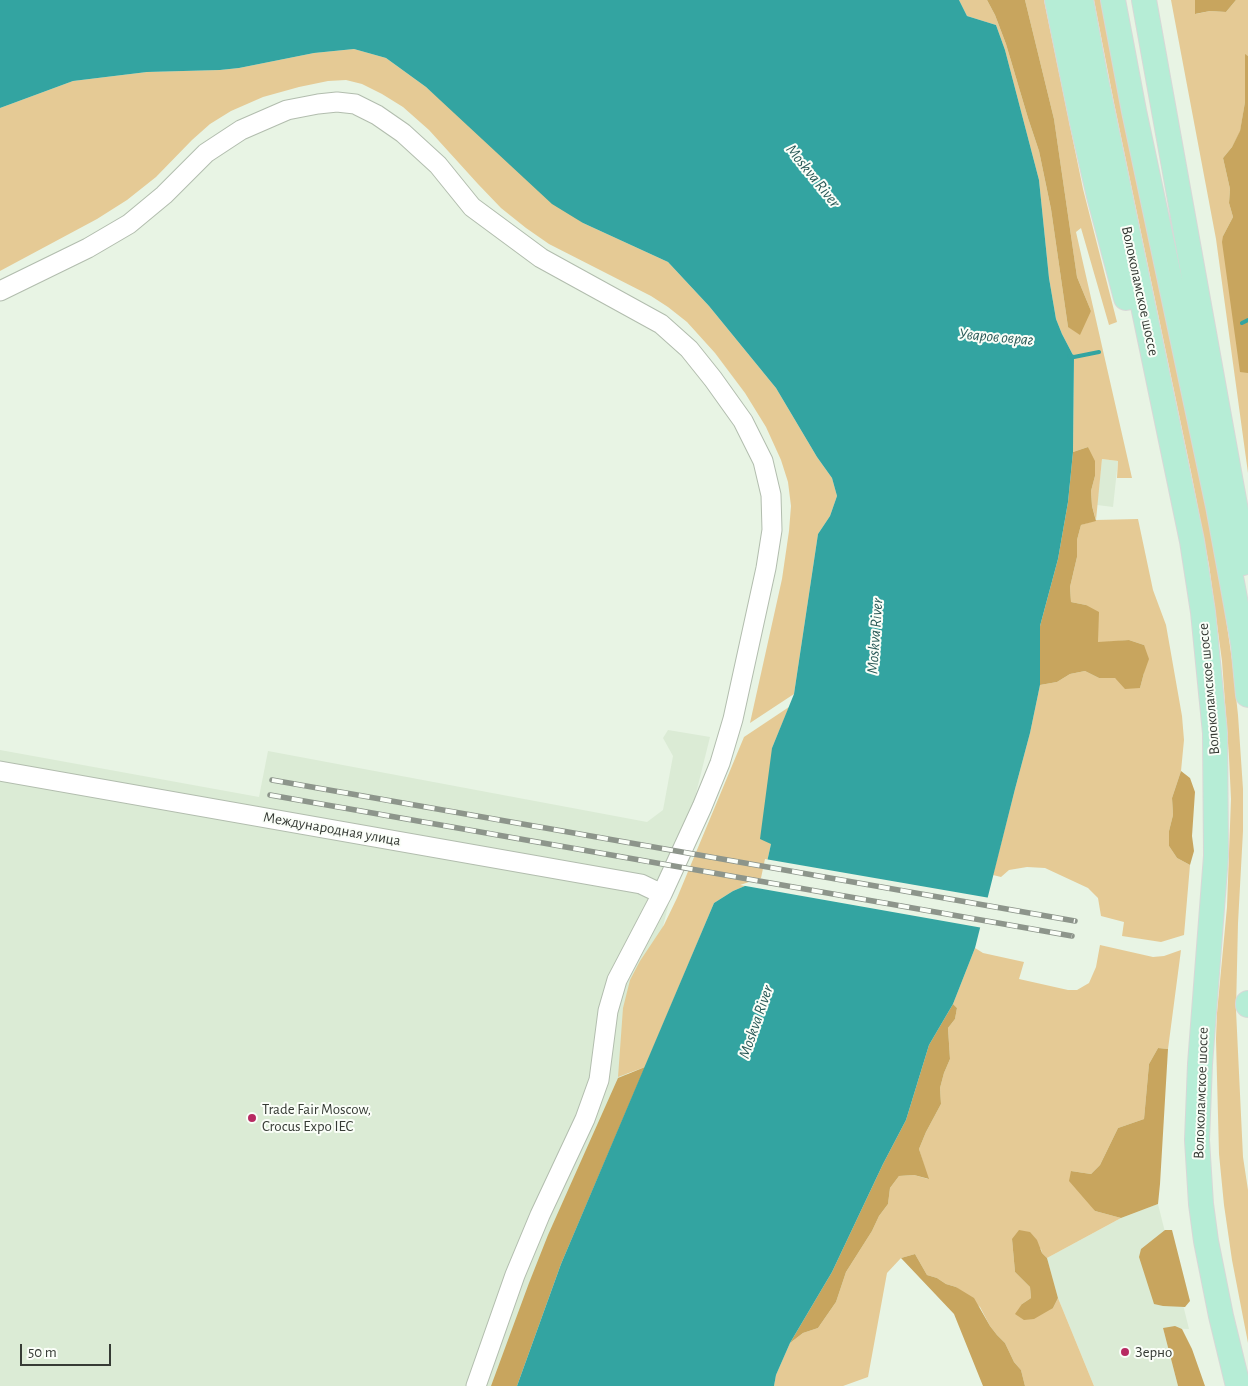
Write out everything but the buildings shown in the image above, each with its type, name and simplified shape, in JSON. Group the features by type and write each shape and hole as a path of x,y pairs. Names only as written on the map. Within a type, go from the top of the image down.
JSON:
{"main road":[{"path":"1057,0 1082,122 1104,214 1142,354 1148,373 1163,406"},
{"name":"Волоколамское шоссе","path":"1081,0 1192,541 1203,612 1215,733 1216,856 1201,1055 1197,1140 1201,1204 1206,1241 1220,1316 1238,1386"},
{"name":"Волоколамское шоссе","path":"1113,0 1134,111 1229,562 1243,643 1248,694"},
{"path":"1144,0 1239,527 1248,602"},
{"path":"1220,1316 1237,1348 1248,1359"}],"street":[{"path":"0,292 88,248 129,224 164,194 206,153 241,130 287,110 337,102 355,104 377,115 403,133 438,165 472,207 541,258 661,324 689,349 714,379 743,421 763,460 771,495 772,530 766,568 730,729 720,763 662,894 617,980 608,1011 599,1080 585,1119 518,1267 476,1386"},
{"name":"Международная улица","path":"0,770 641,884 662,894"}],"shaded area":[{"path":"959,0 987,0 1006,44 1039,151 1051,209 1068,327 1091,311 1077,277 1054,119 1025,0 1044,0 1083,189 1117,322 1109,325 1081,228 1076,232 1132,478 1117,478 1118,461 1102,459 1096,520 1092,506 1091,491 1095,476 1088,447 1073,452 1074,357 1056,319 1049,278 1039,180 1005,50 996,25 967,16"},
{"path":"987,0 1025,0 1054,119 1077,277 1091,311 1080,335 1068,327 1051,209 1039,151 1006,44"},
{"path":"1094,0 1103,0 1218,564 1232,660 1243,789 1236,1010 1243,1157 1248,1190 1248,1343 1232,1260 1219,1154 1216,1039 1227,907 1231,799 1222,661 1209,565 1191,472"},
{"path":"1171,0 1195,0 1196,14 1210,11 1226,12 1236,0 1248,0 1248,56 1245,55 1245,102 1240,132 1232,147 1223,158 1230,189 1229,203 1233,217 1223,236 1248,373 1248,473 1216,239"},
{"path":"1195,0 1236,0 1226,12 1210,11 1195,14"},
{"path":"354,49 386,58 426,87 583,223 668,262 709,306 776,388 817,457 832,478 837,496 830,516 818,534 794,694 750,723 782,579 791,506 788,482 781,460 766,427 745,393 715,353 687,322 651,296 549,244 526,228 501,208 429,130 403,107 382,94 362,84 346,80 328,81 263,97 231,111 210,124 156,177 127,200 97,219 0,271 0,108 73,81 147,72 239,68 314,53"},
{"path":"1245,54 1248,56 1248,373 1240,372 1222,242 1223,236 1233,217 1229,203 1230,189 1223,158 1232,147 1240,131 1245,102"},
{"path":"1088,447 1095,461 1095,476 1091,491 1096,521 1081,525 1077,540 1077,557 1070,587 1071,602 1086,605 1099,612 1098,642 1129,640 1144,645 1149,659 1140,688 1125,689 1115,678 1099,678 1085,671 1070,674 1057,682 1040,685 1040,626 1058,559 1068,502 1073,452"},
{"path":"1102,459 1118,461 1113,507 1097,505"},
{"path":"1138,519 1153,590 1166,625 1182,716 1184,740 1181,771 1172,798 1173,815 1169,831 1169,846 1177,858 1190,865 1184,935 1161,942 1122,936 1124,922 1101,916 1098,898 1088,888 1045,868 1027,867 1009,870 1001,877 993,875 1030,733 1040,685 1057,682 1070,674 1085,671 1099,678 1115,678 1140,688 1144,673 1144,645 1129,640 1098,643 1086,605 1071,602 1070,587 1077,557 1077,540 1081,525 1096,520"},
{"path":"789,707 772,748 771,844 763,880 733,891 714,903 645,1067 618,1077 623,1008 630,980 664,925 677,898 744,737"},
{"path":"668,730 710,737 624,1084 507,1386 0,1386 0,750 259,797 268,751 647,822 663,810 673,756 663,738"},
{"path":"1181,771 1190,778 1195,792 1192,836 1194,851 1190,865 1177,858 1169,846 1169,831 1173,815 1172,798"},
{"path":"1100,945 1153,957 1164,956 1181,950 1168,1049 1158,1048 1149,1064 1144,1119 1118,1128 1100,1165 1091,1174 1071,1171 1095,1211 1121,1218 1047,1258 1041,1249 1012,1239 1015,1272 1030,1287 1031,1298 1022,1304 1053,1308 1058,1298 1094,1386 1025,1386 1021,1370 1014,1362 1005,1343 990,1326 980,1307 956,1287 927,1275 915,1254 901,1258 887,1273 868,1377 843,1386 774,1386 776,1375 790,1343 803,1333 818,1328 836,1302 846,1272 888,1204 890,1188 899,1176 914,1175 928,1179 919,1149 941,1104 940,1088 950,1059 948,1028 955,1019 957,1008 953,1004 975,948 983,953 1024,962 1019,979 1068,990 1077,990 1089,983 1096,967"},
{"path":"953,1004 957,1008 955,1019 948,1028 950,1059 940,1088 941,1104 919,1149 929,1179 914,1175 899,1176 890,1188 888,1204 846,1272 836,1302 818,1328 803,1333 790,1343 832,1272 906,1120 929,1045"},
{"path":"1158,1048 1168,1049 1158,1204 1121,1218 1095,1211 1069,1181 1071,1171 1091,1174 1100,1165 1118,1128 1144,1119 1149,1064"},
{"path":"645,1067 561,1264 517,1386 491,1386 548,1235 618,1078"},
{"path":"1158,1204 1189,1329 1163,1328 1178,1386 1094,1386 1058,1298 1047,1258 1121,1218"},
{"path":"1019,1230 1030,1232 1037,1240 1042,1253 1047,1258 1058,1298 1053,1308 1034,1319 1024,1320 1015,1314 1022,1304 1031,1298 1030,1287 1015,1272 1012,1239"},
{"path":"1165,1230 1172,1230 1190,1301 1185,1307 1154,1304 1139,1257 1141,1249"},
{"path":"915,1254 927,1275 956,1287 974,1298 990,1326 1005,1343 1014,1362 1021,1370 1025,1386 983,1386 954,1314 901,1258"},
{"path":"1175,1326 1182,1329 1192,1349 1205,1386 1178,1386 1163,1328"}],"water":[{"name":"Moskva River","path":"0,0 959,0 967,16 996,25 1005,50 1039,180 1049,278 1056,319 1074,357 1073,452 1068,502 1058,559 1040,626 1040,685 1030,733 975,948 953,1004 929,1045 906,1120 832,1272 790,1343 776,1375 774,1386 517,1386 561,1264 714,903 733,891 763,880 771,844 760,839 772,748 794,694 818,534 830,516 837,496 832,478 817,457 776,388 709,306 668,262 583,223 552,204 426,87 386,58 354,49 314,53 239,68 147,72 73,81 0,108"}],"pier":[{"path":"765,859 990,898 983,928 740,885 761,878"}],"waterway":[{"name":"Уваров овраг","path":"1242,323 1248,320"},
{"name":"Уваров овраг","path":"1069,356 1074,357 1099,352"}],"railway":[{"path":"272,780 1075,921"},
{"path":"270,795 1072,936"}],"place":[{"name":"Trade Fair Moscow, Crocus Expo IEC","path":"252,1118"},
{"name":"Зерно","path":"1125,1352"}]}
